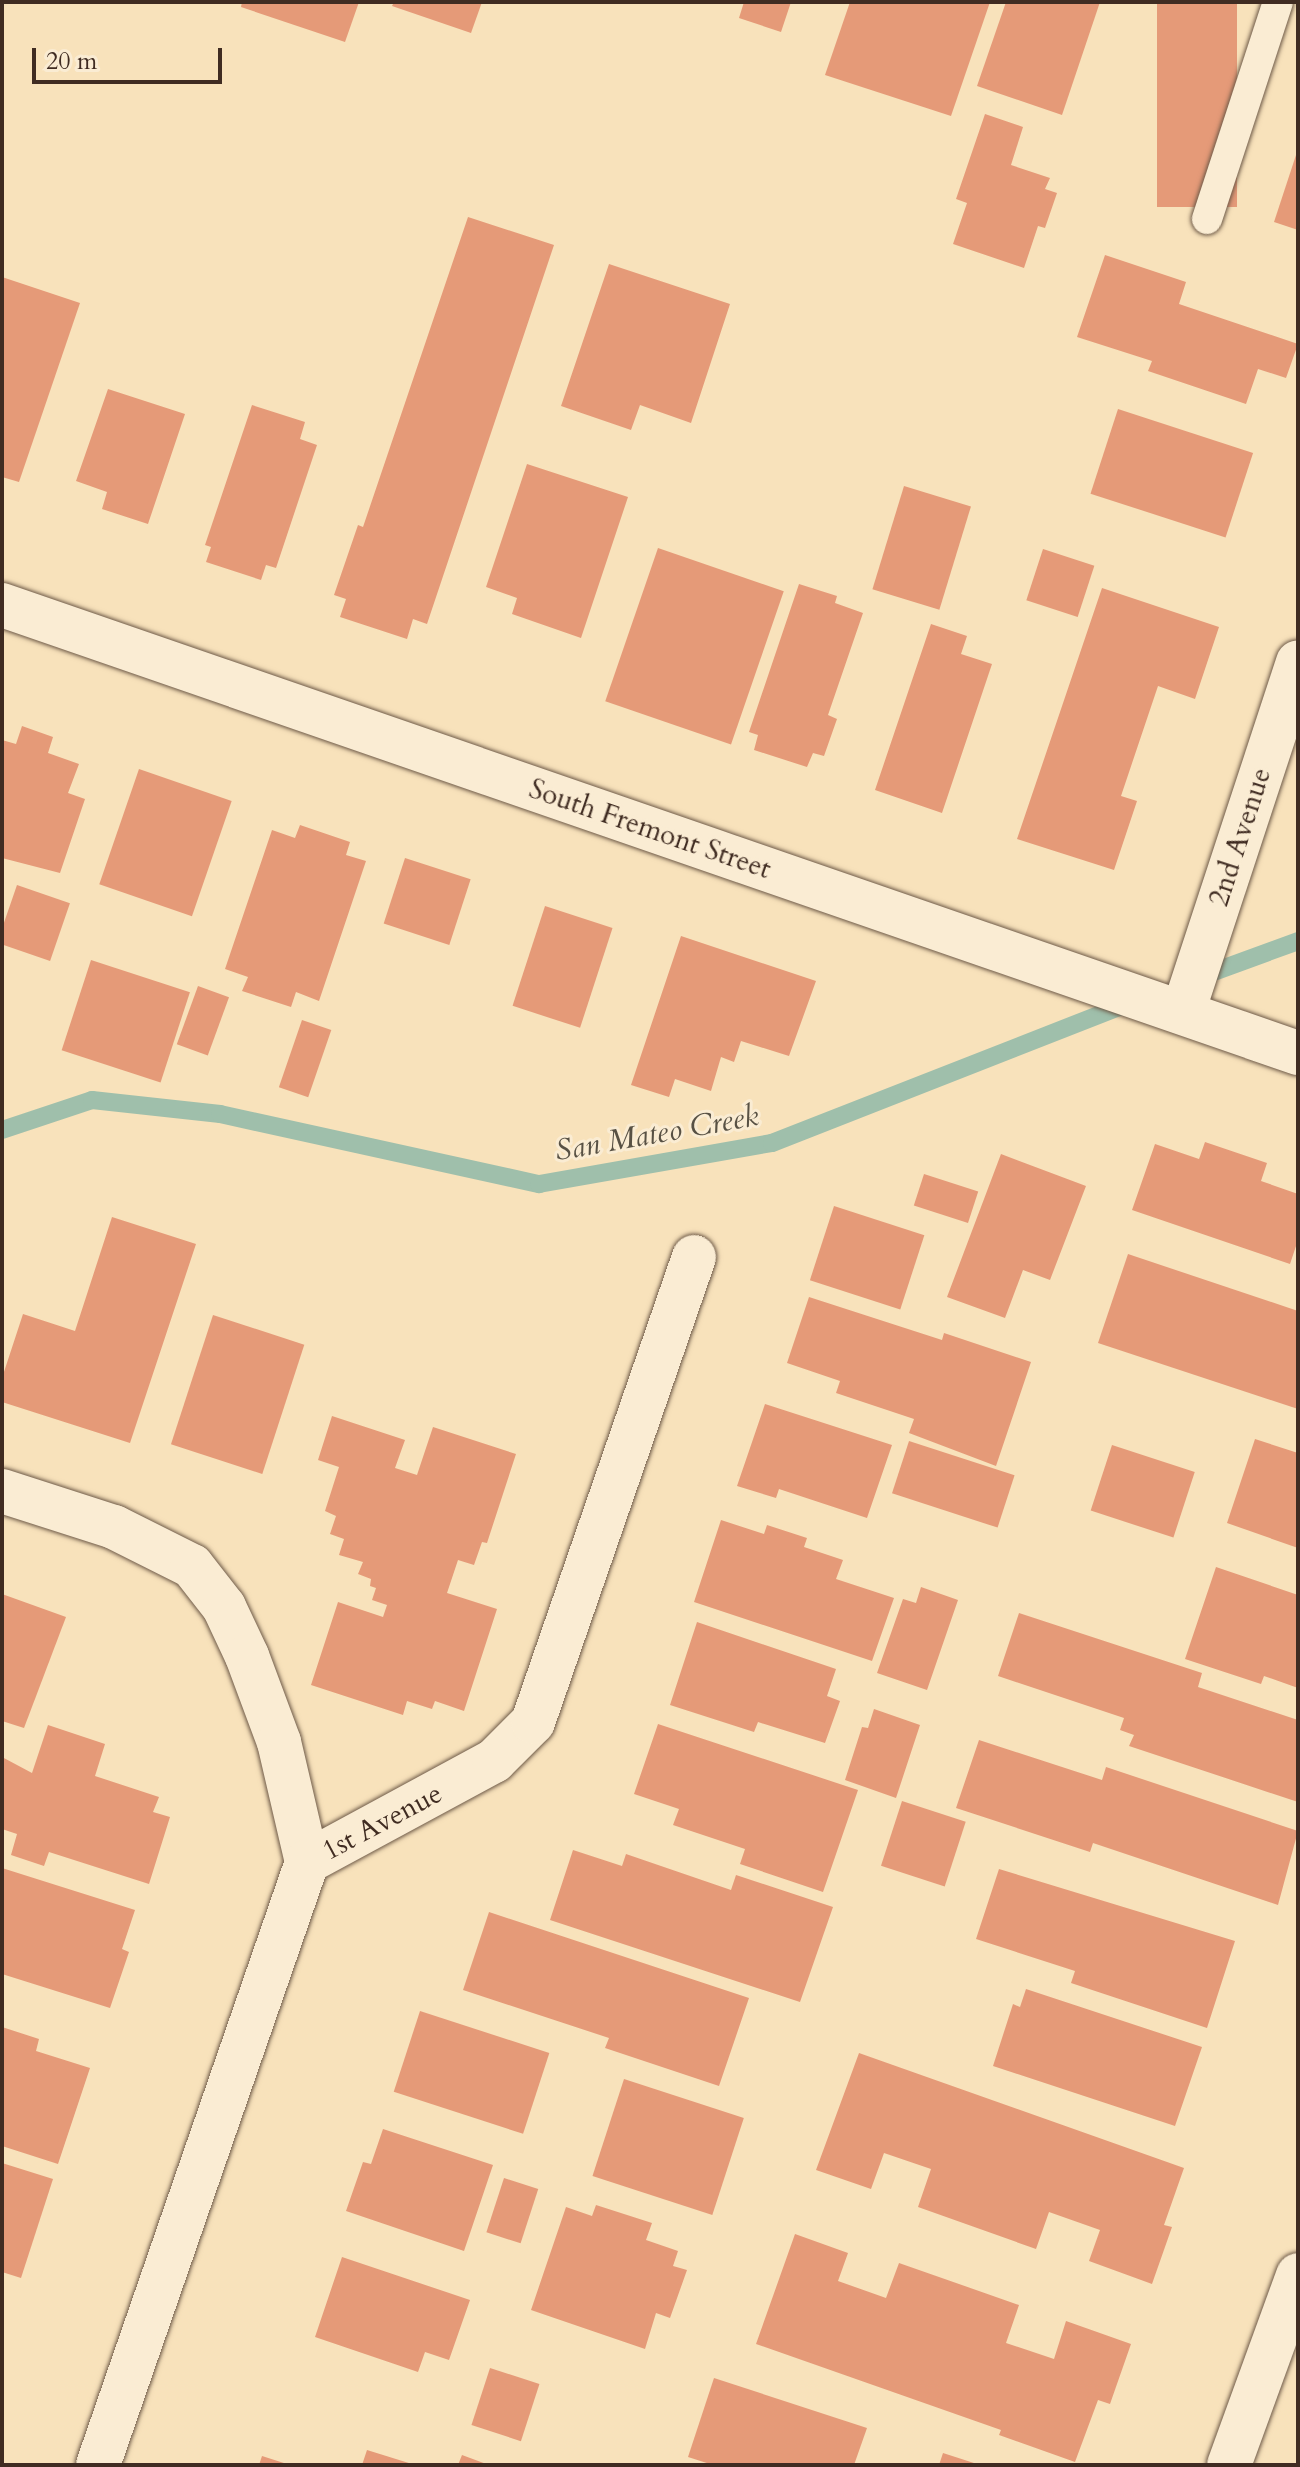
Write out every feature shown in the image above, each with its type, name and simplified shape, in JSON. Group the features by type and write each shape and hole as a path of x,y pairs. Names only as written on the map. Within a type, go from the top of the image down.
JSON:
{"street":[{"name":"South Fremont Street","path":"2,605 1298,1053"},
{"name":"2nd Avenue","path":"1183,1012 1298,662"},
{"name":"1st Avenue","path":"98,2465 307,1862 494,1761 533,1722 694,1257"},
{"path":"2,1491 114,1527 192,1566 224,1607 247,1656 279,1742 307,1862"},
{"path":"1229,2465 1298,2275"}],"lane":[{"path":"1207,219 1278,2"}],"building":[{"path":"242,2 359,2 345,42 241,7"},
{"path":"394,2 482,2 471,33 392,6"},
{"path":"744,2 791,2 781,32 739,18"},
{"path":"850,2 990,2 951,116 825,75"},
{"path":"1006,2 1100,2 1062,115 977,86"},
{"path":"1157,2 1237,2 1237,207 1157,207"},
{"path":"985,114 1023,127 1011,165 1050,178 1045,189 1057,193 1045,228 1038,226 1024,268 953,244 967,203 956,199"},
{"path":"1298,152 1298,230 1274,222"},
{"path":"468,217 554,245 427,624 413,619 407,639 340,617 346,599 334,595 358,525 363,527"},
{"path":"1105,255 1186,282 1179,304 1298,344 1286,378 1258,369 1246,404 1148,371 1152,361 1077,337"},
{"path":"609,264 730,304 691,423 640,405 631,430 561,406"},
{"path":"2,277 80,303 19,482 2,477"},
{"path":"108,389 185,414 148,524 102,509 107,492 76,481"},
{"path":"252,405 305,422 300,439 317,445 276,568 266,565 261,580 206,562 211,547 205,545"},
{"path":"1118,409 1253,453 1226,538 1090,494"},
{"path":"527,464 628,497 581,638 512,614 517,598 486,587"},
{"path":"904,486 971,506 939,610 872,589"},
{"path":"658,548 784,591 731,744 605,701"},
{"path":"1043,549 1094,566 1078,617 1026,600"},
{"path":"799,584 837,596 835,603 863,613 828,715 837,719 824,756 813,753 807,767 754,750 758,735 749,732"},
{"path":"1102,588 1219,627 1195,699 1158,686 1121,796 1137,801 1114,870 1017,839"},
{"path":"931,624 967,636 961,654 992,664 942,813 875,790"},
{"path":"22,726 53,737 48,753 79,764 68,793 85,799 60,873 2,858 2,740 16,744"},
{"path":"139,769 232,801 192,916 99,884"},
{"path":"300,825 350,842 346,855 366,861 319,1001 296,992 291,1007 242,991 248,977 225,969 272,830 295,838"},
{"path":"405,858 471,879 449,945 384,924"},
{"path":"17,885 70,903 50,961 2,944 2,929"},
{"path":"545,906 613,928 580,1028 513,1006"},
{"path":"681,936 816,981 789,1056 741,1041 734,1062 721,1057 711,1091 675,1079 669,1097 631,1085"},
{"path":"91,960 190,992 161,1082 62,1050"},
{"path":"198,986 229,997 208,1056 177,1044"},
{"path":"302,1020 331,1030 308,1097 279,1087"},
{"path":"1205,1142 1267,1163 1261,1181 1298,1194 1298,1240 1290,1264 1132,1210 1155,1144 1199,1159"},
{"path":"1001,1154 1086,1186 1050,1280 1023,1270 1005,1318 947,1297"},
{"path":"924,1174 978,1192 968,1223 914,1205"},
{"path":"834,1206 924,1235 900,1310 810,1280"},
{"path":"112,1217 196,1244 130,1443 2,1402 2,1378 23,1314 75,1331"},
{"path":"1128,1254 1298,1311 1298,1409 1098,1343"},
{"path":"809,1297 942,1340 944,1333 1031,1362 996,1466 909,1433 914,1419 836,1393 840,1381 787,1363"},
{"path":"213,1315 304,1345 262,1474 171,1444"},
{"path":"765,1404 892,1445 867,1518 779,1489 776,1498 737,1486"},
{"path":"332,1416 405,1440 395,1468 417,1475 433,1427 516,1454 487,1543 482,1542 474,1565 458,1560 447,1593 497,1609 464,1711 435,1701 432,1709 407,1701 403,1715 311,1685 338,1602 383,1617 387,1605 372,1600 376,1588 370,1586 371,1579 358,1574 363,1562 339,1555 344,1539 330,1534 336,1516 325,1511 339,1467 318,1460"},
{"path":"1255,1439 1298,1453 1298,1548 1227,1523"},
{"path":"909,1441 1015,1475 998,1528 892,1493"},
{"path":"1112,1445 1195,1472 1173,1538 1091,1511"},
{"path":"721,1520 764,1534 767,1525 807,1538 804,1547 843,1560 836,1579 894,1598 872,1661 694,1602"},
{"path":"1216,1567 1298,1595 1298,1688 1264,1676 1261,1684 1185,1659"},
{"path":"921,1587 958,1600 927,1690 877,1673 903,1599 916,1603"},
{"path":"2,1594 66,1617 24,1728 2,1721"},
{"path":"1019,1613 1202,1673 1198,1687 1298,1720 1298,1802 1129,1746 1134,1735 1120,1730 1124,1718 998,1676"},
{"path":"697,1622 836,1669 827,1696 840,1701 825,1743 758,1722 754,1732 670,1705"},
{"path":"874,1709 920,1725 896,1798 845,1780 862,1727 868,1728"},
{"path":"658,1724 858,1790 823,1892 740,1864 745,1849 673,1825 679,1809 634,1794"},
{"path":"48,1725 105,1744 95,1776 159,1797 153,1812 170,1817 149,1884 49,1852 44,1866 11,1855 17,1834 2,1829 2,1757 32,1773"},
{"path":"979,1740 1102,1780 1106,1767 1298,1831 1278,1905 1093,1843 1090,1852 956,1808"},
{"path":"902,1801 966,1822 945,1886 881,1866"},
{"path":"573,1850 622,1866 626,1854 731,1890 736,1875 833,1907 800,2002 550,1920"},
{"path":"2,1868 135,1910 122,1949 129,1952 110,2008 2,1974"},
{"path":"999,1869 1235,1941 1207,2028 1071,1983 1075,1971 976,1939"},
{"path":"489,1912 749,1998 719,2086 605,2048 609,2038 463,1990"},
{"path":"1026,1989 1202,2047 1175,2126 993,2066 1013,2004 1020,2007"},
{"path":"420,2011 549,2053 523,2134 394,2092"},
{"path":"2,2027 39,2039 36,2051 90,2068 58,2164 2,2146"},
{"path":"859,2053 1184,2168 1164,2225 1172,2227 1152,2284 1089,2261 1100,2230 1049,2212 1036,2249 918,2207 931,2169 884,2153 871,2189 816,2170"},
{"path":"624,2079 744,2118 712,2215 592,2176"},
{"path":"383,2129 493,2165 464,2251 346,2211 363,2162 371,2164"},
{"path":"2,2163 53,2179 21,2278 2,2272"},
{"path":"504,2178 538,2189 521,2243 486,2232"},
{"path":"596,2205 652,2223 646,2240 678,2251 673,2266 687,2270 670,2318 656,2313 645,2349 531,2310 566,2207 592,2216"},
{"path":"795,2234 848,2253 838,2281 886,2298 899,2263 1019,2305 1006,2343 1054,2359 1066,2321 1131,2344 1110,2404 1098,2400 1075,2462 999,2435 1001,2430 756,2344"},
{"path":"342,2257 470,2300 449,2360 425,2352 418,2372 315,2337"},
{"path":"490,2368 539,2384 521,2441 471,2425"},
{"path":"714,2378 867,2428 854,2465 713,2465 688,2457"},
{"path":"367,2450 412,2464 362,2465"},
{"path":"943,2453 977,2464 977,2465 939,2465"},
{"path":"462,2455 489,2465 458,2465"},
{"path":"262,2456 287,2464 287,2465 259,2465"}],"waterway":[{"name":"San Mateo Creek","path":"1197,978 1298,941"},
{"name":"San Mateo Creek","path":"2,1130 92,1100 220,1114 539,1184 772,1143 1132,1002"}]}
